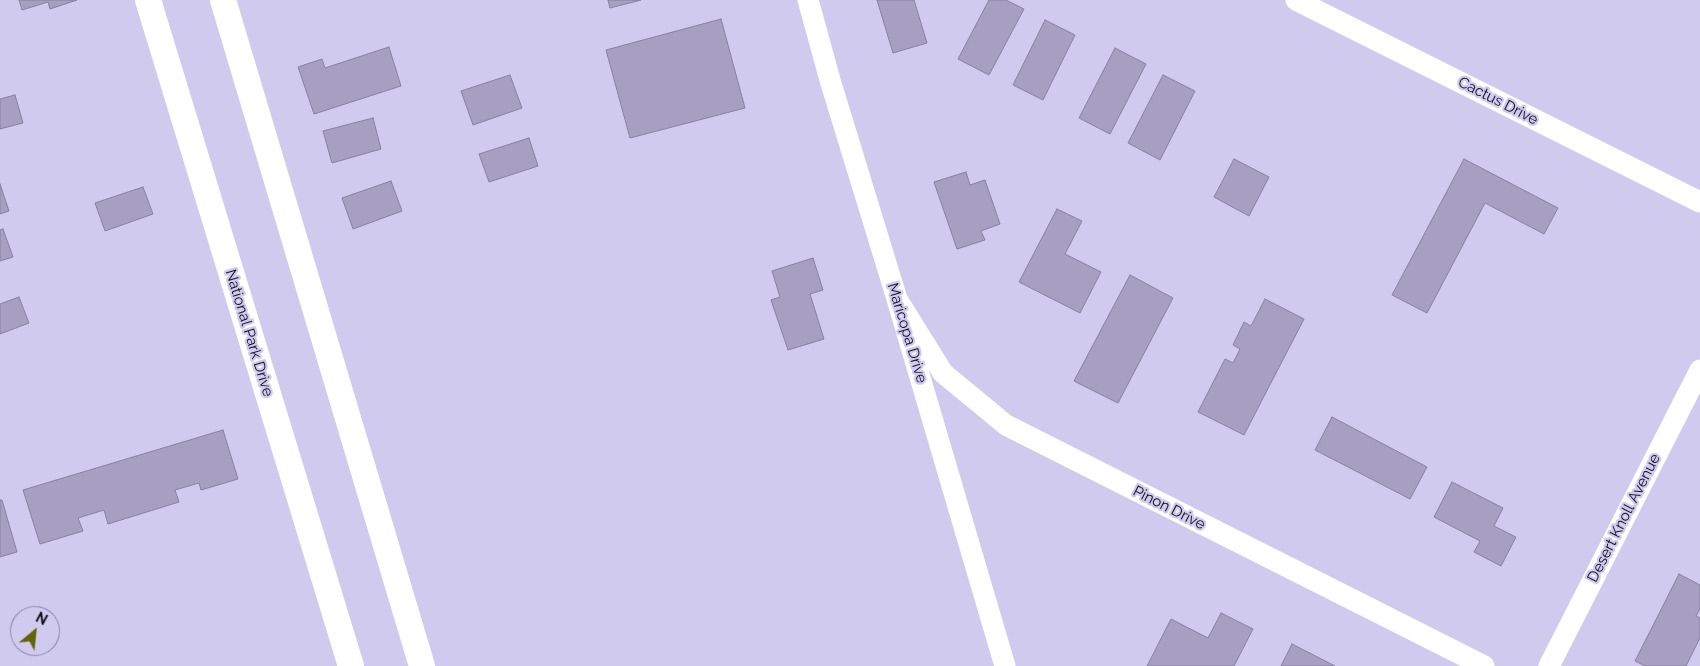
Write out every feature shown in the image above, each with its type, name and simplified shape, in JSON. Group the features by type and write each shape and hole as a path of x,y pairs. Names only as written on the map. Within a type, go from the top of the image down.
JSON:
{"street":[{"name":"National Park Drive","path":"148,0 351,666"},
{"path":"223,0 422,666"},
{"name":"Maricopa Drive","path":"808,0 830,80 1006,666"},
{"name":"Cactus Drive","path":"1296,0 1700,202"},
{"name":"Pinon Drive","path":"897,299 943,373 1006,425 1484,666"},
{"name":"Desert Knoll Avenue","path":"1549,666 1700,370"}],"building":[{"path":"19,0 77,0 50,9 48,2 22,10"},
{"path":"608,0 641,0 610,8"},
{"path":"877,0 914,0 927,43 893,53"},
{"path":"989,0 1006,0 1024,9 989,75 958,59"},
{"path":"721,19 745,108 630,138 606,50"},
{"path":"1045,20 1075,35 1043,100 1013,85"},
{"path":"389,47 401,86 314,114 298,67 322,59 325,68"},
{"path":"1115,48 1146,64 1110,134 1079,118"},
{"path":"510,75 522,108 473,125 461,91"},
{"path":"1163,75 1195,91 1160,160 1128,143"},
{"path":"15,95 23,123 0,129 0,99"},
{"path":"373,118 381,149 332,163 323,131"},
{"path":"529,138 538,166 489,182 479,154"},
{"path":"1234,159 1269,177 1249,216 1214,197"},
{"path":"1464,159 1558,208 1544,234 1485,203 1427,313 1392,295"},
{"path":"966,172 970,185 985,180 1000,224 981,231 985,240 957,249 934,182"},
{"path":"391,181 402,211 353,229 342,198"},
{"path":"0,184 9,211 0,214"},
{"path":"143,187 153,214 105,231 95,203"},
{"path":"1057,209 1082,221 1065,254 1101,272 1080,313 1019,282"},
{"path":"3,229 13,257 0,261 0,230"},
{"path":"813,258 823,290 810,294 824,339 788,350 771,300 780,297 772,271"},
{"path":"1130,275 1173,298 1118,403 1074,381"},
{"path":"19,297 29,323 0,334 0,304"},
{"path":"1265,299 1304,319 1244,435 1198,412 1225,359 1233,363 1240,349 1233,345 1244,322 1251,326"},
{"path":"1332,417 1427,467 1410,499 1315,450"},
{"path":"223,430 238,479 201,490 199,483 175,490 179,502 108,524 104,510 78,518 83,531 40,544 23,490"},
{"path":"1452,482 1503,508 1494,526 1516,537 1501,566 1474,552 1480,541 1434,517"},
{"path":"0,500 2,500 17,552 0,557"},
{"path":"1679,574 1700,585 1700,609 1696,616 1700,618 1700,638 1686,666 1645,666 1635,661"},
{"path":"1221,613 1253,629 1234,666 1147,666 1171,619 1208,638"},
{"path":"1292,644 1335,666 1281,666"}]}
